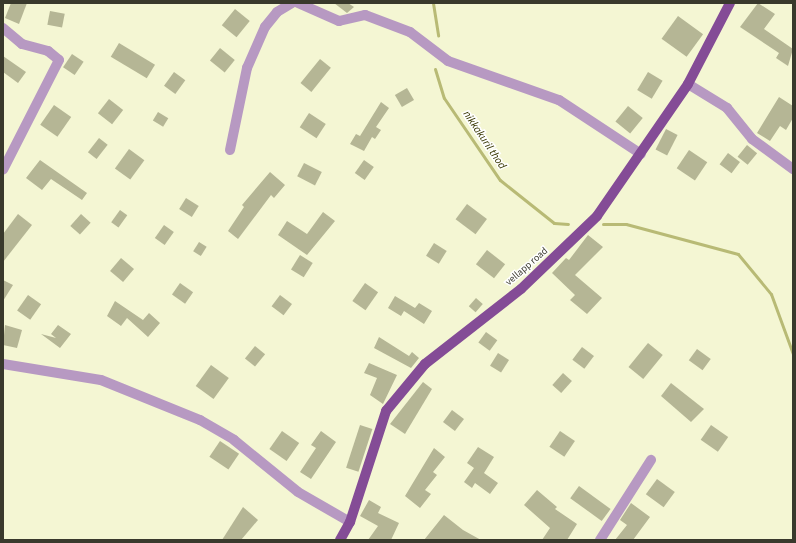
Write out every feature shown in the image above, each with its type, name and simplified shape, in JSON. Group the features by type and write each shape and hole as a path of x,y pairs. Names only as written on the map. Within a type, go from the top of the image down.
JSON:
{"main road":[{"name":"vellapp road","path":"340,540 350,522 386,410 425,364 521,289 583,232 641,154 688,84 730,3"}],"street":[{"path":"298,3 339,21 365,15 410,32 448,61 559,100 641,154"},
{"path":"230,150 247,68 265,27 289,4"},
{"path":"3,28 22,44 48,51 59,60 3,170"},
{"path":"688,84 727,108 752,139 793,168"},
{"path":"3,364 101,380 200,420 234,440 298,492 350,522"},
{"path":"600,540 651,460"}],"building":[{"path":"11,3 27,3 19,24 5,18"},
{"path":"334,3 348,3 354,7 347,13"},
{"path":"758,3 775,14 764,29 793,49 788,66 776,58 779,53 740,27"},
{"path":"235,9 250,21 237,37 222,25"},
{"path":"50,11 65,14 62,28 47,25"},
{"path":"678,16 703,34 687,57 662,39"},
{"path":"119,43 155,65 147,78 111,57"},
{"path":"220,48 235,60 225,72 210,60"},
{"path":"72,54 84,62 75,75 63,67"},
{"path":"3,56 26,72 18,83 3,72"},
{"path":"320,59 331,68 311,92 300,83"},
{"path":"174,72 185,80 175,94 164,86"},
{"path":"648,72 663,81 652,99 637,90"},
{"path":"407,88 414,100 402,107 395,95"},
{"path":"779,97 793,106 793,118 786,130 780,126 770,141 757,133"},
{"path":"109,99 123,110 112,124 98,113"},
{"path":"381,102 389,108 376,127 381,130 375,139 372,137 364,151 350,144 356,134 360,136"},
{"path":"54,105 71,117 57,137 40,125"},
{"path":"628,106 643,118 630,134 615,122"},
{"path":"158,112 168,118 163,127 153,121"},
{"path":"309,113 326,124 317,138 300,127"},
{"path":"666,129 678,135 667,155 656,149"},
{"path":"99,138 108,145 97,159 88,152"},
{"path":"747,145 757,153 748,165 738,157"},
{"path":"129,149 144,160 130,180 115,168"},
{"path":"689,150 707,162 695,181 677,168"},
{"path":"728,153 740,162 732,173 720,164"},
{"path":"40,160 87,193 82,200 51,179 42,190 26,178"},
{"path":"364,160 374,167 365,180 355,173"},
{"path":"304,163 322,172 315,185 297,176"},
{"path":"270,172 285,185 274,198 271,195 238,239 228,231 244,207 242,205"},
{"path":"186,198 199,206 192,217 179,209"},
{"path":"467,204 487,219 476,234 456,219"},
{"path":"120,210 127,215 118,227 111,222"},
{"path":"323,212 335,221 307,255 278,235 287,221 307,234"},
{"path":"18,214 32,225 3,262 3,234"},
{"path":"81,214 91,223 80,235 70,226"},
{"path":"164,225 174,232 165,245 155,238"},
{"path":"588,235 603,247 575,275 602,298 587,314 570,300 575,295 552,273 566,258 569,260"},
{"path":"199,242 207,247 201,256 193,251"},
{"path":"434,243 447,251 439,264 426,256"},
{"path":"487,250 505,264 494,278 476,264"},
{"path":"300,255 313,263 304,277 291,269"},
{"path":"121,258 134,269 123,282 110,271"},
{"path":"3,280 13,285 3,301"},
{"path":"180,283 193,292 185,304 172,294"},
{"path":"365,283 378,292 365,310 352,301"},
{"path":"28,295 41,304 30,320 17,311"},
{"path":"280,295 292,304 284,315 272,306"},
{"path":"395,296 415,308 419,303 432,311 424,324 404,311 401,316 388,308"},
{"path":"476,298 483,304 476,312 469,306"},
{"path":"115,301 143,320 149,313 160,323 148,337 127,318 121,326 107,316"},
{"path":"5,325 22,330 17,348 3,345"},
{"path":"58,325 71,334 60,348 41,334 56,338 51,334"},
{"path":"486,332 497,340 490,351 478,343"},
{"path":"379,337 409,356 412,352 419,358 411,368 374,348"},
{"path":"648,343 663,355 643,379 628,367"},
{"path":"255,346 265,354 255,367 245,358"},
{"path":"582,347 594,356 584,369 572,360"},
{"path":"697,349 711,359 703,370 689,360"},
{"path":"498,353 509,360 501,373 490,366"},
{"path":"369,363 397,375 383,404 370,395 377,378 364,373"},
{"path":"211,365 229,378 214,399 196,386"},
{"path":"563,373 572,381 561,393 552,385"},
{"path":"423,382 432,389 405,434 390,424"},
{"path":"671,383 704,409 691,422 661,396"},
{"path":"452,410 464,419 455,431 443,422"},
{"path":"360,425 372,429 358,472 346,468"},
{"path":"711,425 728,437 718,452 701,440"},
{"path":"282,431 299,443 287,461 269,449"},
{"path":"321,431 336,442 311,479 300,472 316,448 311,445"},
{"path":"560,431 575,441 564,457 549,447"},
{"path":"220,441 239,454 228,470 209,457"},
{"path":"478,447 494,457 484,473 498,483 490,494 475,483 472,488 464,482 474,468 467,463"},
{"path":"434,448 445,457 433,472 437,475 425,490 431,494 420,508 405,496"},
{"path":"657,479 675,492 664,507 646,494"},
{"path":"579,486 611,509 602,521 570,498"},
{"path":"537,490 557,507 555,509 577,524 567,540 542,540 550,528 524,505"},
{"path":"369,500 381,507 378,513 399,523 391,540 368,540 378,526 360,516"},
{"path":"631,503 650,517 633,540 615,540 627,525 620,520"},
{"path":"243,507 258,520 241,540 222,540"},
{"path":"444,515 463,530 481,540 424,540"}],"waterway":[{"name":"nikkakuril thod","path":"433,3 438,36"},
{"name":"nikkakuril thod","path":"435,69 444,98 500,180 554,223 568,224"},
{"path":"603,224 626,224 738,254 771,294 793,354"}]}
